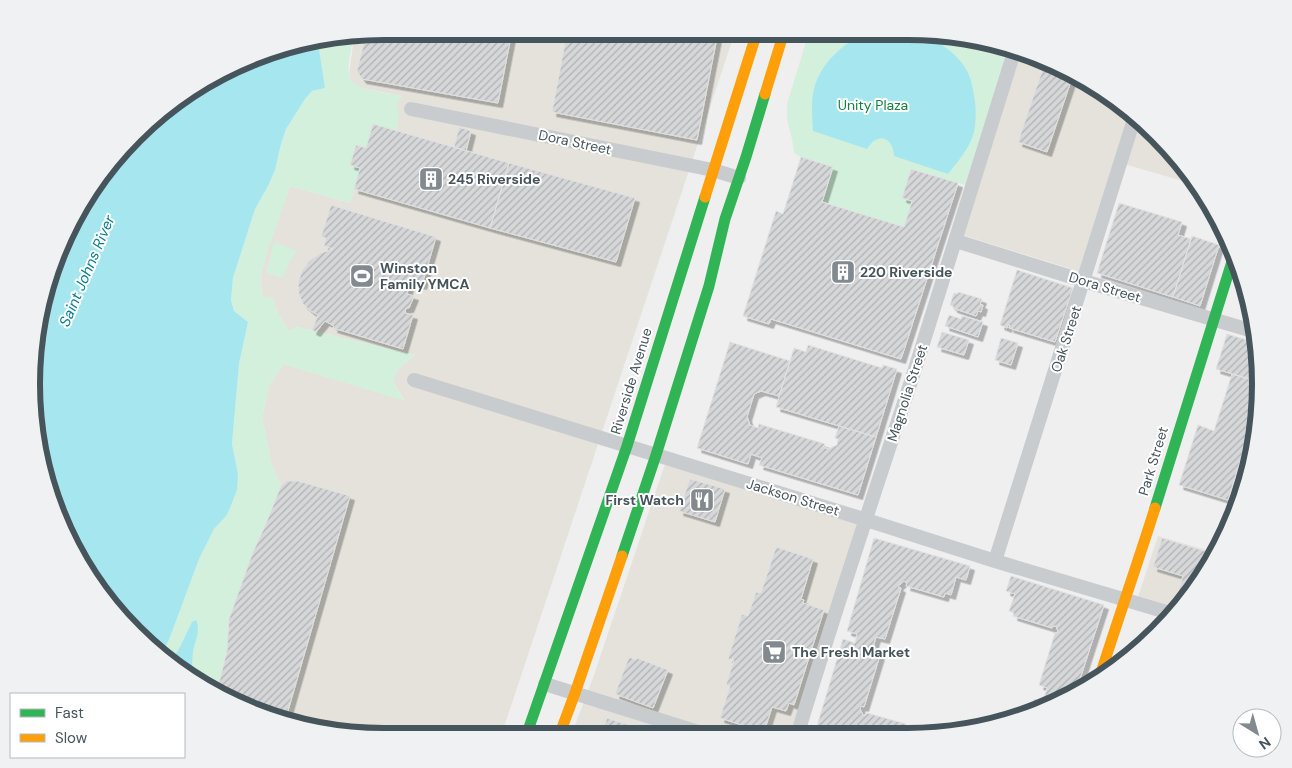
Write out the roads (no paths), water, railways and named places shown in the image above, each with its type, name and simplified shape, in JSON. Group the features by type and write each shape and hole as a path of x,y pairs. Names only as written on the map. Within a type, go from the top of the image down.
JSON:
{"main road":[{"name":"Riverside Avenue","path":"529,728 627,446 754,40"},
{"path":"562,728 656,455 709,286 726,219 782,40"},
{"name":"Park Street","path":"1103,667 1231,265"}],"street":[{"name":"Magnolia Street","path":"798,728 956,241 1013,56"},
{"name":"Dora Street","path":"411,109 713,170 739,178"},
{"name":"Oak Street","path":"995,561 1133,123"},
{"name":"Dora Street","path":"956,241 1247,330"},
{"name":"Jackson Street","path":"414,380 995,561 1166,612"},
{"path":"545,684 574,693 665,728"}],"water":[{"path":"853,40 936,42 959,59 967,71 971,82 976,116 974,132 967,149 948,174 894,156 891,144 884,139 876,140 867,149 813,131 812,101 819,75 831,58"},
{"name":"Saint Johns River","path":"319,47 325,88 312,91 286,129 275,170 255,209 233,278 231,300 234,311 248,322 239,364 232,444 238,474 237,490 227,515 214,529 199,559 164,649 157,643 125,611 111,593 75,536 58,495 43,429 40,384 43,339 52,295 66,252 86,212 125,157 157,125 193,98 232,75 273,58"},
{"path":"196,620 198,632 193,651 192,669 174,656 192,622"}],"place":[{"name":"245 Riverside","path":"431,179"},
{"name":"220 Riverside","path":"843,272"},
{"name":"Winston Family YMCA","path":"362,276"},
{"name":"First Watch","path":"702,500"},
{"name":"The Fresh Market","path":"774,652"}],"park label":[{"name":"Unity Plaza","path":"873,105"}]}
